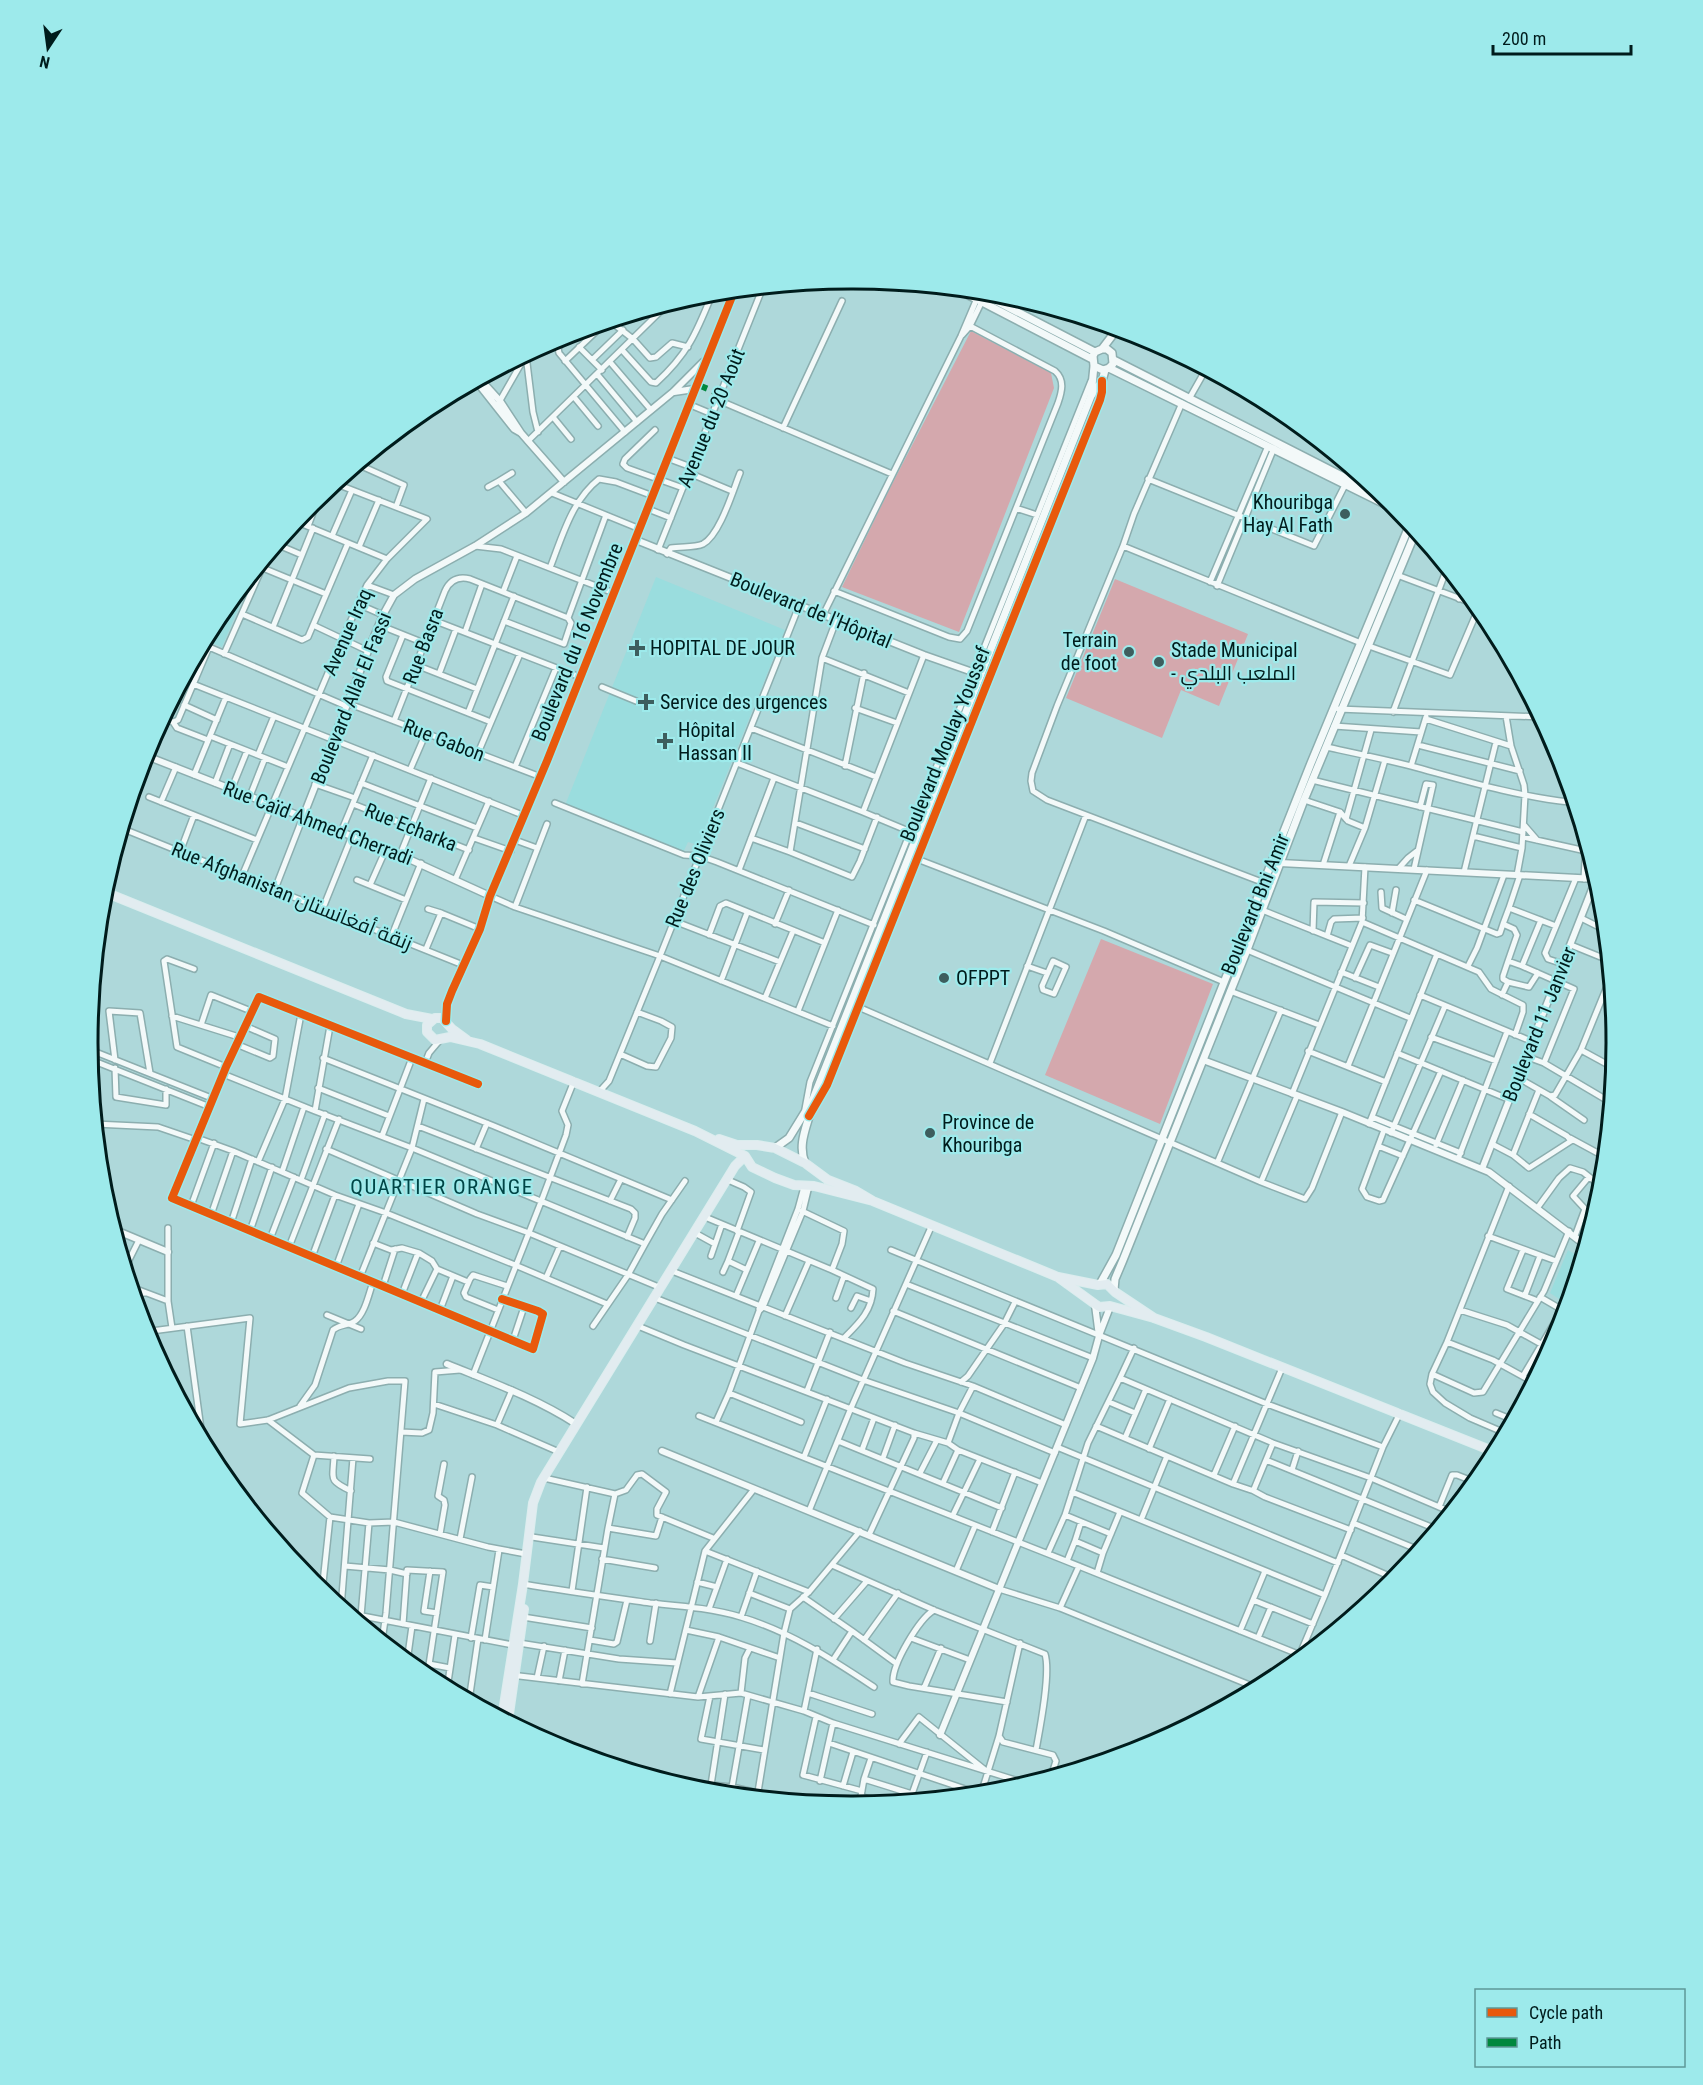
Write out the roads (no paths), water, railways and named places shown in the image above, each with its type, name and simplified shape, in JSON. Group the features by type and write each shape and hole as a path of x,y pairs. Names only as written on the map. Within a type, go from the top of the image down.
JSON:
{"main road":[{"path":"995,302 1096,356 1100,370 1107,369 1182,403 1374,499"},
{"path":"1096,356 1112,336"},
{"path":"1115,337 1110,351 1114,360 1358,484"},
{"path":"1096,356 1110,351"},
{"name":"Boulevard Moulay Youssef","path":"1091,396 1096,356"},
{"name":"Boulevard Moulay Youssef","path":"807,1115 813,1099 823,1084 833,1038 851,1003 1091,396 1114,360"},
{"name":"Boulevard Bni Amir","path":"1114,1291 1119,1269 1224,982 1268,884 1365,644 1407,533"},
{"name":"Boulevard Bni Amir","path":"1365,644 1413,539"},
{"name":"Boulevard Bni Amir","path":"1276,862 1326,747 1338,709"},
{"name":"Boulevard Bni Amir","path":"1099,1284 1116,1256 1203,1060 1262,910 1268,884"},
{"path":"112,895 410,1016 435,1018 448,1023 467,1040"},
{"path":"410,1016 435,1040 467,1040 695,1131 737,1144 775,1148 805,1163 828,1180 856,1191 873,1201 1058,1277 1107,1284 1154,1318"},
{"path":"428,1034 427,1025 435,1018"},
{"path":"442,1039 449,1031 448,1023"},
{"path":"775,1148 789,1138 807,1115"},
{"path":"805,1163 801,1144 807,1115"},
{"path":"695,1131 745,1157 752,1167 775,1179 873,1201"},
{"path":"516,1644 523,1617 526,1554 533,1503 542,1480 737,1163 745,1157 752,1146"},
{"path":"733,1172 741,1168 752,1167"},
{"path":"808,1186 814,1171"},
{"path":"1058,1277 1102,1308 1110,1307 1154,1318 1486,1448"},
{"path":"1094,1304 1091,1295 1099,1284"},
{"path":"1110,1307 1115,1300 1114,1291"},
{"path":"503,1711 542,1480"}],"street":[{"name":"Avenue du 20 Août","path":"658,550 761,294"},
{"name":"Boulevard du 16 Novembre","path":"435,1018 447,1004 480,929 490,896 541,777 731,299"},
{"path":"961,336 970,326 979,300"},
{"path":"823,615 979,300"},
{"path":"783,428 842,301"},
{"path":"622,350 654,383 675,366 688,347 708,302"},
{"path":"528,441 659,313"},
{"path":"618,326 650,358 656,357 672,343 688,347"},
{"path":"834,591 949,637 960,639 970,624 1058,403 1061,379 1054,371 970,326"},
{"path":"592,360 623,330"},
{"path":"565,360 591,335"},
{"path":"579,347 592,360 637,422"},
{"path":"558,348 559,353 625,432"},
{"name":"Boulevard Allal El Fassi","path":"274,889 368,651 383,615 394,596 415,579 475,546 526,513 675,392 707,357"},
{"path":"527,362 533,412 538,432"},
{"path":"610,362 651,410"},
{"path":"499,403 520,365"},
{"path":"1189,399 1202,376"},
{"name":"Boulevard Moulay Youssef","path":"807,1115 810,1082 833,1038 833,1026 851,1003 917,860 1037,515 1093,377"},
{"name":"Boulevard Moulay Youssef","path":"807,1115 816,1107 874,925 911,832 1096,409 1102,392 1102,381"},
{"path":"685,382 695,387"},
{"path":"483,386 499,403 514,429 521,433 564,482"},
{"path":"675,392 695,387"},
{"path":"675,392 686,396 688,404 712,414"},
{"path":"574,397 597,426"},
{"path":"718,400 892,474"},
{"path":"1182,403 1148,479 1057,706 1031,781 1037,795 1268,884"},
{"path":"554,417 571,439"},
{"path":"655,430 625,459 623,464 627,468 683,488"},
{"path":"1210,582 1238,515 1271,447"},
{"path":"1217,586 1271,447"},
{"path":"667,458 692,467"},
{"path":"343,486 396,507 404,485 364,467"},
{"path":"488,487 512,473"},
{"path":"689,473 732,491"},
{"path":"667,554 671,548 704,543 720,524 740,473"},
{"path":"550,568 577,503 590,486 601,478 653,496"},
{"path":"1148,479 1314,546 1345,485"},
{"path":"499,481 526,513"},
{"path":"332,536 352,490"},
{"path":"552,493 640,530"},
{"path":"358,547 379,500"},
{"name":"Avenue Iraq","path":"242,876 367,585 387,559 427,519 396,507"},
{"path":"1016,508 1037,515"},
{"path":"648,509 671,518"},
{"path":"568,618 606,515"},
{"path":"273,627 302,555 311,516"},
{"path":"304,524 387,559"},
{"path":"495,534 497,548"},
{"name":"Boulevard de l'Hôpital","path":"636,540 924,656 981,676"},
{"path":"242,614 302,640 308,638 348,543"},
{"path":"1226,544 1233,547"},
{"path":"475,546 497,548 614,594"},
{"path":"1123,546 1217,586 1448,675 1453,674 1474,618"},
{"path":"283,547 302,555"},
{"path":"503,592 517,556"},
{"path":"265,569 326,594"},
{"path":"1397,575 1459,599"},
{"path":"1393,712 1444,576"},
{"name":"Rue Basra","path":"394,721 447,586 460,578 482,584"},
{"path":"224,654 255,581"},
{"path":"465,632 482,584 568,618 571,626 564,644 504,621"},
{"path":"367,585 394,596"},
{"path":"468,713 514,596"},
{"path":"358,604 383,615"},
{"name":"Rue des Oliviers","path":"609,1081 799,606"},
{"path":"433,620 580,677"},
{"path":"790,852 822,658 836,621"},
{"path":"313,625 368,651"},
{"path":"379,625 424,643"},
{"path":"439,674 456,629"},
{"path":"403,635 386,677 390,682 491,722"},
{"name":"Rue Gabon","path":"210,648 319,695 541,777"},
{"path":"173,722 178,720 206,654"},
{"path":"478,753 520,654"},
{"path":"863,812 924,656"},
{"path":"822,658 909,693"},
{"path":"416,665 477,689"},
{"path":"515,767 556,668"},
{"path":"845,766 855,708 864,674"},
{"path":"193,684 525,816"},
{"path":"602,687 636,701"},
{"path":"194,775 226,697"},
{"path":"184,705 217,720"},
{"path":"855,708 897,723"},
{"path":"1338,709 1426,716 1531,717"},
{"path":"258,755 274,716"},
{"path":"1411,766 1426,716"},
{"path":"1426,716 1511,746"},
{"path":"1414,900 1498,933 1503,924 1519,875 1525,795 1511,746 1506,716"},
{"path":"170,721 177,728 230,744 288,767"},
{"path":"1334,726 1422,732"},
{"path":"752,728 876,777"},
{"path":"1346,819 1371,730"},
{"path":"410,770 426,733"},
{"path":"1464,872 1496,742"},
{"path":"214,783 230,744"},
{"path":"1418,745 1520,771"},
{"path":"1326,747 1411,766 1484,786 1566,802"},
{"path":"232,788 247,751"},
{"path":"340,832 372,755"},
{"path":"250,796 265,758"},
{"name":"Rue Caïd Ahmed Cherradi","path":"153,759 421,863 490,896"},
{"path":"1349,867 1365,828 1385,760"},
{"path":"737,763 911,832"},
{"path":"161,802 176,767"},
{"path":"1414,869 1433,785 1430,784 1433,772"},
{"path":"400,855 431,778"},
{"path":"739,870 774,778"},
{"path":"1312,780 1428,808 1537,840 1581,850"},
{"path":"361,783 477,828"},
{"name":"Rue Echarka","path":"315,784 469,850"},
{"path":"1420,807 1426,784 1430,784"},
{"path":"149,797 257,840"},
{"path":"1304,800 1340,812 1351,823 1365,828"},
{"path":"455,880 489,801"},
{"path":"555,803 684,855 700,856 739,870 874,925"},
{"path":"1323,865 1340,812"},
{"path":"180,852 194,815"},
{"path":"990,1063 1086,815"},
{"path":"751,838 849,877 855,873 878,818"},
{"path":"796,823 865,849"},
{"path":"515,907 547,824"},
{"path":"1524,825 1537,840"},
{"name":"Rue Afghanistan زنقة أفغانستان","path":"128,831 463,965"},
{"path":"1473,836 1522,848"},
{"path":"323,908 352,837"},
{"path":"474,838 511,851"},
{"path":"515,840 537,848"},
{"path":"370,885 386,849"},
{"path":"1400,868 1417,851"},
{"path":"917,860 1224,982"},
{"path":"1276,862 1587,879"},
{"path":"392,935 421,863"},
{"path":"1261,1182 1318,1025 1363,920 1365,867"},
{"path":"1584,879 1585,868"},
{"path":"1348,1066 1426,870"},
{"path":"1468,966 1504,875"},
{"path":"1563,964 1545,956 1575,878"},
{"path":"357,880 406,900"},
{"path":"775,924 789,890"},
{"path":"1392,913 1396,890"},
{"path":"1381,892 1380,906 1406,919"},
{"name":"Boulevard 11 Janvier","path":"1482,1169 1591,893"},
{"path":"490,896 515,907 660,956 833,1026"},
{"path":"1313,931 1314,902 1364,903"},
{"path":"709,935 722,904 729,904 825,943"},
{"path":"1509,908 1556,926"},
{"path":"428,909 480,929"},
{"path":"798,1011 838,910"},
{"path":"1262,910 1352,946"},
{"path":"426,949 441,913"},
{"path":"721,981 747,913"},
{"path":"1581,918 1596,925"},
{"path":"1327,936 1334,919 1363,920 1398,938 1468,966 1479,972 1491,989 1523,1005 1523,1012 1515,1035"},
{"path":"1522,966 1541,920"},
{"path":"674,921 780,962"},
{"path":"1503,924 1514,929 1517,935 1503,979 1529,987 1538,973"},
{"path":"765,998 793,931"},
{"path":"1355,978 1368,946 1372,945 1392,953"},
{"path":"1570,945 1600,957"},
{"path":"1247,950 1336,985 1410,1018"},
{"path":"1369,1124 1437,954"},
{"path":"194,969 167,959 164,961 177,1048 226,1067"},
{"path":"1053,961 1066,967 1054,994 1042,988 1047,973 1053,961"},
{"path":"1508,961 1574,989 1544,1063"},
{"path":"1027,966 1047,973"},
{"path":"1341,972 1379,987"},
{"path":"1502,995 1508,982"},
{"path":"1230,991 1318,1025"},
{"path":"1550,1096 1555,1095 1568,1076 1604,993"},
{"path":"201,1025 211,995 251,1011"},
{"path":"1420,996 1531,1041"},
{"path":"478,1084 262,997 258,998 226,1067 172,1198 533,1349 543,1319 541,1312 502,1299"},
{"path":"851,1003 1218,1161 1261,1182 1305,1199 1312,1188 1342,1112"},
{"name":"Boulevard du 16 Novembre","path":"447,1004 448,1023"},
{"path":"1391,1133 1445,1006"},
{"path":"1218,1161 1281,1010"},
{"path":"115,1060 109,1011 140,1013 150,1073"},
{"path":"620,1054 647,1066 656,1067 671,1038 672,1028 637,1011"},
{"path":"231,1223 255,1161 285,1099 301,1014"},
{"path":"172,1016 239,1037"},
{"path":"236,1044 270,1058 273,1056 275,1039 245,1026"},
{"path":"315,1111 330,1026"},
{"path":"1459,1156 1507,1032"},
{"path":"428,1034 429,1053"},
{"path":"1431,1037 1496,1061"},
{"path":"424,1063 429,1053 442,1039"},
{"path":"1581,1050 1605,1063"},
{"path":"1308,1052 1386,1082"},
{"path":"98,1053 214,1099"},
{"path":"1397,1053 1508,1099"},
{"path":"1525,1056 1544,1063 1603,1098"},
{"path":"323,1058 672,1200"},
{"path":"382,1136 412,1058"},
{"path":"1203,1060 1342,1112 1410,1141 1436,1147 1459,1156 1509,1186 1579,1240"},
{"path":"98,1062 210,1107"},
{"path":"115,1068 116,1097 166,1105 166,1089"},
{"path":"1384,1130 1362,1190 1367,1197 1379,1202 1383,1200 1441,1071"},
{"path":"223,1074 412,1148 645,1244"},
{"path":"1517,1077 1550,1096 1584,1120"},
{"path":"1436,1147 1463,1080"},
{"path":"473,1375 542,1202 568,1128 562,1111 573,1081"},
{"path":"599,1092 609,1081"},
{"path":"609,1081 611,1097"},
{"path":"318,1088 389,1116"},
{"path":"1513,1155 1539,1090"},
{"path":"360,1277 412,1148 424,1099"},
{"path":"282,1172 304,1107"},
{"path":"301,1180 325,1114"},
{"path":"1529,1114 1597,1153"},
{"path":"1372,1117 1414,1132 1436,1147"},
{"path":"289,1247 339,1119"},
{"path":"102,1124 155,1127 214,1143 335,1195 386,1213 607,1304"},
{"path":"476,1149 488,1124"},
{"path":"418,1126 631,1209 635,1213 635,1218 627,1237"},
{"path":"1492,1144 1513,1155 1529,1168 1571,1142 1570,1138"},
{"path":"191,1206 214,1143"},
{"path":"1378,1146 1403,1156"},
{"path":"326,1149 477,1214 661,1288"},
{"path":"211,1215 233,1151"},
{"path":"250,1231 272,1167"},
{"path":"1538,1207 1567,1169 1578,1169 1592,1181"},
{"path":"270,1239 294,1177"},
{"path":"1575,1236 1585,1209 1573,1196 1588,1178"},
{"path":"610,1201 621,1179"},
{"path":"723,1272 751,1192 728,1180"},
{"path":"593,1326 628,1275 662,1214 685,1181"},
{"path":"716,1422 808,1186"},
{"path":"1498,1430 1470,1418 1445,1403 1433,1392 1430,1384 1432,1374 1509,1186"},
{"path":"312,1257 335,1195"},
{"path":"336,1267 359,1204"},
{"path":"800,1210 844,1231 832,1270"},
{"path":"705,1217 873,1289 866,1316 844,1338"},
{"path":"711,1256 722,1224"},
{"path":"808,1511 932,1225"},
{"path":"168,1228 168,1301 172,1328"},
{"path":"1432,1374 1480,1394 1485,1390 1539,1299 1569,1231"},
{"path":"122,1233 168,1252"},
{"path":"695,1233 715,1244"},
{"path":"1488,1236 1556,1261"},
{"path":"130,1259 139,1240"},
{"path":"736,1296 759,1241"},
{"path":"373,1243 386,1249 402,1248 418,1253 432,1261 437,1269 468,1282"},
{"path":"546,1278 560,1246"},
{"path":"382,1286 395,1249"},
{"path":"891,1250 1267,1404 1383,1447"},
{"path":"1522,1250 1507,1289 1557,1307"},
{"path":"402,1294 418,1253"},
{"path":"1525,1295 1540,1256"},
{"path":"728,1261 747,1270"},
{"path":"785,1316 809,1261"},
{"path":"422,1302 437,1269"},
{"path":"672,1270 761,1308 974,1386 1066,1425"},
{"path":"498,1310 465,1296 468,1282 473,1275 507,1286"},
{"path":"440,1310 453,1276"},
{"path":"836,1298 844,1276"},
{"path":"299,1408 315,1385 333,1330 356,1321 362,1313 373,1282"},
{"path":"906,1284 1093,1358"},
{"path":"140,1291 168,1301"},
{"path":"851,1308 857,1296 871,1301"},
{"path":"655,1298 749,1337 863,1380 1083,1459 1338,1563"},
{"path":"958,1382 964,1381 1004,1324 1015,1302"},
{"path":"1094,1304 1099,1336"},
{"path":"513,1340 524,1307"},
{"path":"940,1735 1093,1358 1110,1307"},
{"path":"1460,1310 1501,1323 1542,1344 1524,1376"},
{"path":"893,1311 1081,1388"},
{"path":"327,1315 361,1329"},
{"path":"155,1330 250,1318 240,1424 268,1420 349,1388 404,1380 406,1389 383,1633"},
{"path":"187,1326 200,1421"},
{"path":"638,1326 874,1418 948,1443 958,1450 1042,1483"},
{"path":"807,1391 830,1332"},
{"path":"1447,1342 1527,1378"},
{"path":"1048,1553 1065,1515 1088,1443 1134,1348"},
{"path":"447,1364 555,1410 576,1424"},
{"path":"1233,1484 1282,1368"},
{"path":"401,1432 429,1430 434,1404 435,1372 460,1370"},
{"path":"1120,1378 1273,1443 1371,1478 1444,1509"},
{"path":"948,1443 959,1413 974,1386"},
{"path":"1125,1438 1146,1389"},
{"path":"497,1425 512,1390"},
{"path":"729,1393 801,1422"},
{"path":"804,1457 827,1399"},
{"path":"1149,1449 1170,1400"},
{"path":"1109,1402 1135,1413"},
{"path":"434,1404 497,1425 560,1452"},
{"path":"1305,1645 1383,1447 1400,1413"},
{"path":"1496,1413 1506,1417"},
{"path":"699,1416 1048,1553 1258,1638 1292,1654"},
{"path":"862,1449 874,1418"},
{"path":"268,1420 314,1455 370,1459"},
{"path":"883,1458 895,1425"},
{"path":"1096,1426 1233,1484 1351,1530"},
{"path":"1214,1475 1236,1426"},
{"path":"869,1535 902,1466 914,1433"},
{"path":"920,1473 937,1440"},
{"path":"838,1441 1002,1508"},
{"path":"1252,1490 1255,1488 1273,1443"},
{"path":"943,1483 958,1450"},
{"path":"662,1451 999,1589 1060,1608 1246,1684"},
{"path":"1292,1470 1298,1451"},
{"path":"314,1455 302,1493 330,1517 369,1522 394,1522 499,1550 526,1554"},
{"path":"334,1456 333,1481 351,1491"},
{"path":"1141,1520 1167,1456"},
{"path":"342,1598 353,1458"},
{"path":"953,1515 980,1459"},
{"path":"1266,1460 1430,1526"},
{"path":"440,1534 445,1505 444,1500 438,1496 444,1464"},
{"path":"992,1532 1015,1472"},
{"path":"542,1480 615,1494 623,1492 637,1475 642,1474 666,1492 657,1515 713,1538"},
{"path":"1439,1507 1452,1475 1466,1478"},
{"path":"460,1539 472,1477"},
{"path":"572,1592 587,1487"},
{"path":"670,1694 705,1551 754,1489"},
{"path":"1072,1492 1325,1595"},
{"path":"582,1684 615,1494"},
{"path":"1097,1573 1120,1512"},
{"path":"1065,1515 1111,1534"},
{"path":"323,1581 330,1517"},
{"path":"608,1527 656,1536 662,1517"},
{"path":"361,1615 369,1522"},
{"path":"1067,1561 1082,1522"},
{"path":"1353,1522 1412,1547"},
{"path":"956,1571 975,1526"},
{"path":"758,1790 784,1632 790,1609 809,1592 860,1531"},
{"path":"532,1537 604,1548"},
{"path":"1075,1541 1103,1553"},
{"path":"478,1639 493,1587 499,1550"},
{"path":"705,1551 809,1592"},
{"path":"1341,1555 1386,1575"},
{"path":"709,1609 727,1559"},
{"path":"602,1560 655,1568"},
{"path":"832,1565 934,1610 1043,1653 1047,1660 1036,1750"},
{"path":"345,1566 407,1574"},
{"path":"1060,1608 1079,1566"},
{"path":"403,1624 407,1570 443,1572 429,1664 450,1668"},
{"path":"430,1571 424,1611 437,1613"},
{"path":"741,1617 757,1571"},
{"path":"1240,1631 1265,1571"},
{"path":"834,1619 867,1581"},
{"path":"697,1582 717,1587"},
{"path":"525,1584 627,1600 709,1609 741,1617 784,1632 817,1649 874,1687"},
{"path":"470,1693 478,1639 480,1585 493,1587"},
{"path":"749,1593 790,1609"},
{"path":"864,1640 898,1593"},
{"path":"803,1598 897,1664"},
{"path":"590,1640 614,1644 617,1642 627,1600"},
{"path":"1253,1600 1313,1624"},
{"path":"650,1641 656,1603"},
{"path":"1258,1638 1271,1607"},
{"path":"934,1610 911,1638 897,1664 893,1676 895,1683 1006,1702"},
{"path":"363,1616 478,1639 543,1646 619,1659 677,1664"},
{"path":"523,1617 592,1628"},
{"path":"408,1652 412,1626"},
{"path":"686,1630 719,1637 780,1658"},
{"path":"833,1660 852,1631"},
{"path":"448,1679 455,1635"},
{"path":"698,1697 719,1637"},
{"path":"911,1638 970,1659"},
{"path":"984,1784 999,1736 1020,1643"},
{"path":"537,1678 543,1646"},
{"path":"741,1693 745,1658 750,1648"},
{"path":"924,1688 941,1648"},
{"path":"804,1711 817,1649"},
{"path":"559,1682 565,1650"},
{"path":"511,1675 698,1697 741,1693 804,1711 816,1718 1012,1779"},
{"path":"808,1693 872,1714"},
{"path":"711,1783 725,1694"},
{"path":"732,1786 748,1695"},
{"path":"710,1696 701,1739 764,1750"},
{"path":"899,1744 919,1717 988,1772"},
{"path":"816,1718 803,1775 862,1791"},
{"path":"820,1781 833,1723"},
{"path":"999,1736 1003,1742 1055,1756 1054,1769"},
{"path":"828,1743 962,1788"},
{"path":"843,1786 853,1752"},
{"path":"912,1794 927,1752"},
{"path":"861,1796 871,1758"},
{"path":"864,1779 912,1794"},
{"path":"727,1786 735,1787"}],"place":[{"name":"Khouribga Hay Al Fath","path":"1345,514"},
{"name":"HOPITAL DE JOUR","path":"637,648"},
{"name":"Terrain de foot","path":"1129,652"},
{"name":"Stade Municipal - الملعب البلدي","path":"1159,662"},
{"name":"Service des urgences","path":"646,702"},
{"name":"Hôpital Hassan II","path":"665,741"},
{"name":"OFPPT","path":"944,978"},
{"name":"Province de Khouribga","path":"930,1133"}],"district":[{"name":"QUARTIER ORANGE","path":"442,1187"}]}
